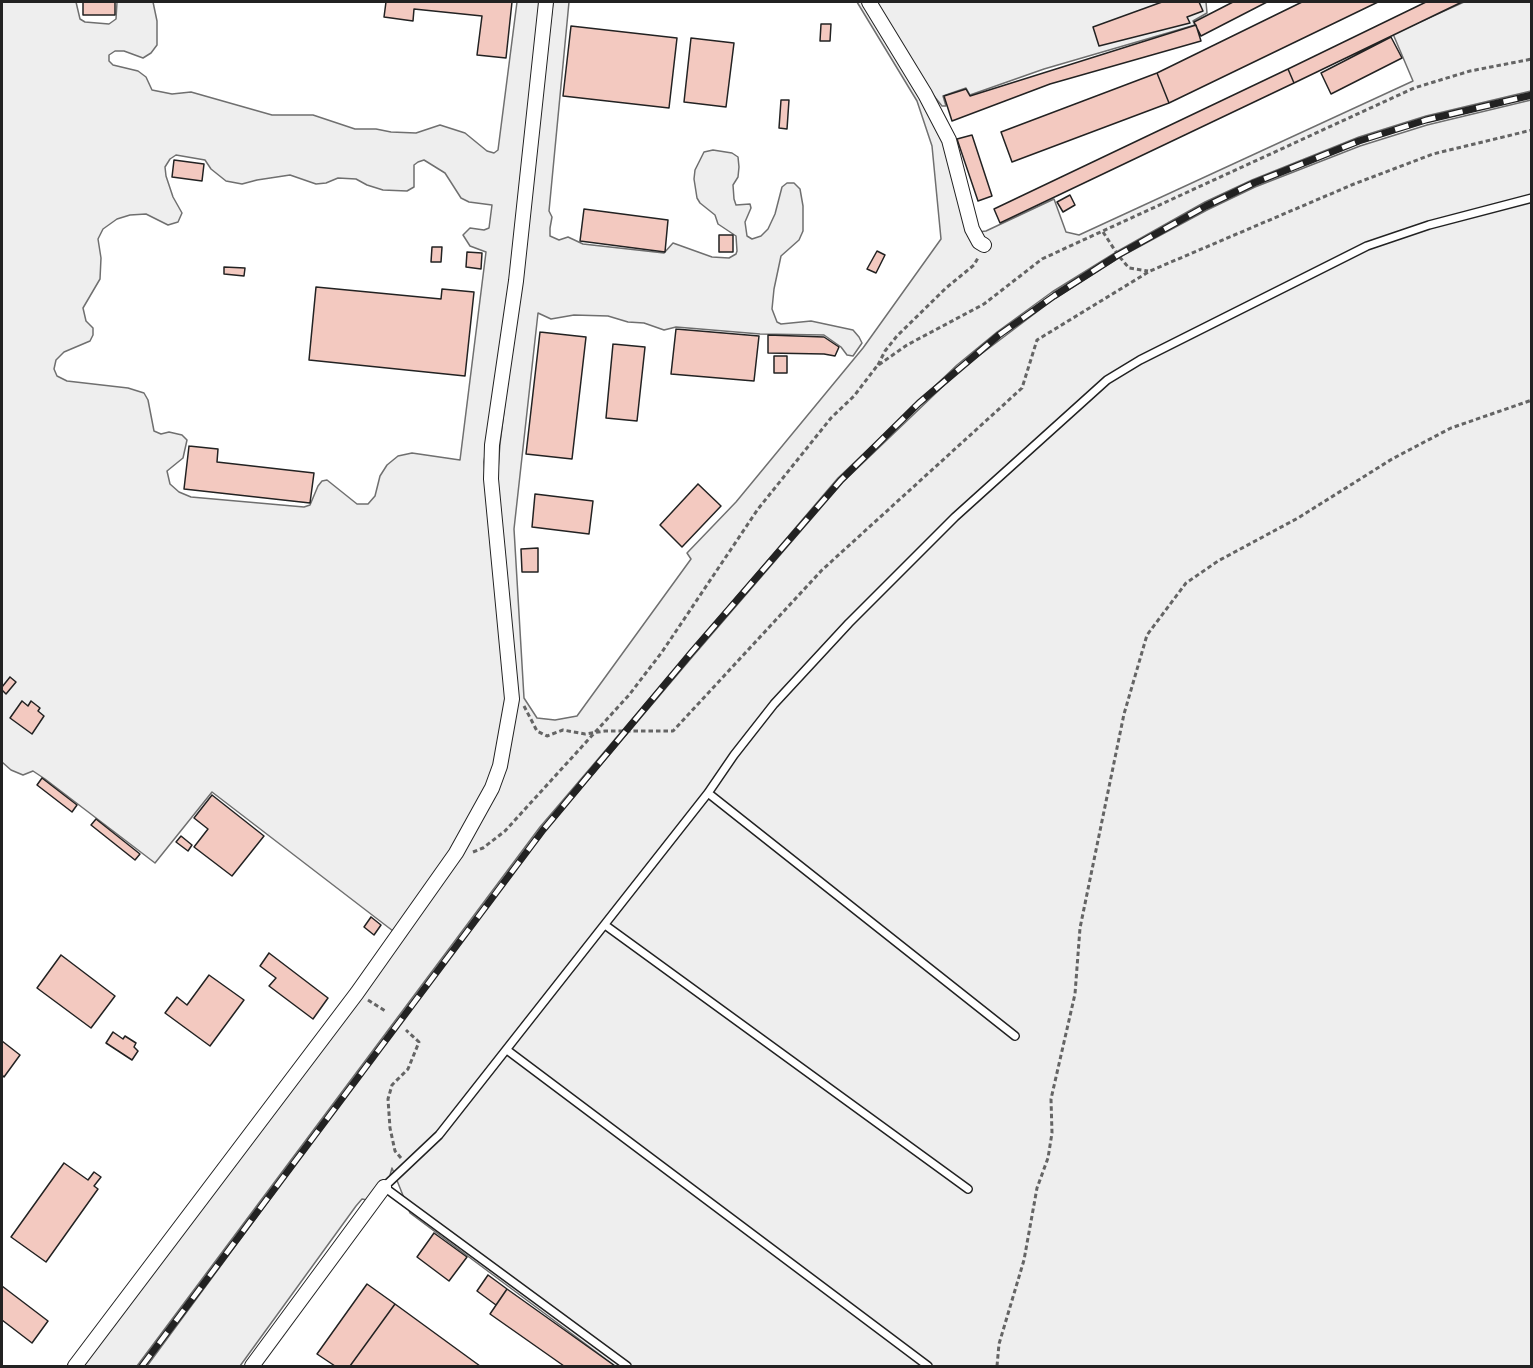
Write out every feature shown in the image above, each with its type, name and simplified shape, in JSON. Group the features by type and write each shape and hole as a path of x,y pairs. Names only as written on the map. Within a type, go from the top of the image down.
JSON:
{"street":[{"path":"75,1366 357,993 456,853 492,788 500,766 512,699 491,462 516,281 546,2"},
{"path":"869,2 926,94 949,141 972,229 979,242 984,245"},
{"path":"252,1366 384,1187"}],"lane":[{"path":"627,1366 384,1187 439,1135 708,793 774,704 849,623 955,517 1107,380 1140,360 1367,246 1429,225 1532,198"},
{"path":"708,793 1015,1036"},
{"path":"605,925 968,1189"},
{"path":"507,1050 928,1366"}],"path":[{"path":"878,366 907,345 984,304 1042,259 1414,88 1470,71 1532,59"},
{"path":"512,699 524,705 533,726 542,735 547,736 563,730 593,734 605,731 673,731 822,570 1022,388 1037,340 1150,271 1354,184 1433,154 1532,130"},
{"path":"1103,232 1129,268 1150,271"},
{"path":"456,853 483,848 505,831 629,695 662,652 712,574 758,509 831,418 854,396 878,366 885,351 923,309 974,265 984,245"},
{"path":"997,1366 999,1344 1024,1260 1037,1188 1048,1158 1052,1133 1051,1099 1075,994 1080,928 1124,714 1147,635 1185,583 1218,561 1298,518 1392,459 1451,428 1532,400"},
{"path":"357,993 387,1011"},
{"path":"406,1030 419,1042 408,1069 392,1085 388,1099 394,1152 408,1164"}],"shaded area":[{"path":"2,2 76,2 80,19 85,22 109,24 116,19 117,2 153,2 157,21 157,45 151,53 143,58 124,51 115,51 109,55 109,61 113,65 138,71 146,77 152,90 172,94 191,92 272,115 313,115 355,129 416,133 440,125 465,133 487,151 494,153 498,150 517,2 540,2 510,281 484,462 506,699 494,764 486,786 448,856 393,931 212,792 155,863 33,771 23,775 11,770 2,762","holes":["176,155 205,160 211,169 226,181 242,184 290,175 316,184 338,178 356,179 383,190 407,191 414,187 414,165 424,160 445,173 461,198 469,202 492,205 489,228 484,230 470,228 463,235 470,246 486,252 460,460 412,453 398,456 387,465 380,476 375,496 368,504 357,504 327,480 322,481 318,486 310,505 304,507 191,497 179,492 170,484 167,471 183,458 187,440 182,435 169,432 161,434 154,431 148,400 144,393 128,388 67,381 57,376 54,369 56,360 64,352 90,341 93,335 93,328 86,321 83,308 100,279 101,258 98,239 103,229 117,219 130,215 146,214 168,225 178,222 182,213 173,197 165,167"]},
{"path":"553,2 569,2 549,211 552,217 550,236 559,240 568,237 583,244 664,253 673,243 712,257 729,258 737,251 736,236 718,224 715,215 700,203 694,179 695,170 704,152 713,150 732,153 738,157 739,167 738,177 733,185 734,199 736,205 750,204 751,208 745,222 747,236 752,239 761,236 768,229 775,214 782,187 787,183 794,183 800,189 803,231 799,240 781,256 772,309 777,322 781,324 811,321 853,330 862,343 853,356 847,355 841,347 824,335 760,334 676,327 664,330 644,323 628,322 608,316 574,315 551,319 538,313 514,529 524,698 537,718 555,720 577,716 691,559 687,553 736,502 863,348 941,239 932,146 917,101 857,2 864,2 945,141 970,233 986,231 1054,199 1066,232 1079,235 1413,81 1393,34 1464,2 1531,2 1531,91 1426,116 1359,137 1252,180 1205,202 1118,251 1052,292 957,365 838,478 540,827 137,1366 83,1366 321,1049 458,861 513,724 497,482"},
{"path":"875,2 1206,2 1207,13 1193,21 1195,25 1044,69 970,95 966,88 943,96 946,106 942,106 930,91"},
{"path":"1531,100 1531,1366 615,1366 410,1213 392,1168 389,1179 367,1200 362,1199 356,1206 240,1366 147,1366 378,1052 544,832 843,482 960,370 1054,299 1120,257 1255,187 1360,146 1427,125"}],"building":[{"path":"83,2 115,2 115,15 83,15"},
{"path":"386,2 512,2 506,58 477,55 482,16 414,9 413,21 384,17"},
{"path":"1162,2 1199,2 1203,11 1187,17 1190,23 1099,46 1093,27"},
{"path":"1233,2 1267,2 1201,36 1194,22"},
{"path":"1302,2 1378,2 1169,103 1157,73"},
{"path":"1426,2 1462,2 1294,83 1288,69"},
{"path":"821,24 831,24 830,41 820,41"},
{"path":"1196,25 1201,41 1050,84 952,121 944,96 966,89 970,96"},
{"path":"571,26 677,38 669,108 563,96"},
{"path":"1391,37 1402,58 1331,94 1321,73"},
{"path":"691,38 734,43 726,107 684,102"},
{"path":"1288,69 1294,83 1000,223 994,209"},
{"path":"1157,73 1169,103 1012,162 1001,132"},
{"path":"781,100 789,100 787,129 779,128"},
{"path":"972,135 992,196 978,201 957,139"},
{"path":"174,160 204,164 202,181 172,177"},
{"path":"1070,195 1075,205 1063,212 1057,202"},
{"path":"584,209 668,220 665,252 580,241"},
{"path":"719,235 733,235 733,252 719,252"},
{"path":"432,247 442,247 441,262 431,262"},
{"path":"877,251 885,255 876,273 867,269"},
{"path":"467,252 482,253 481,269 466,267"},
{"path":"224,267 245,268 244,276 224,274"},
{"path":"316,287 441,299 442,289 474,292 465,376 309,360"},
{"path":"676,329 759,336 754,381 671,374"},
{"path":"540,332 586,337 572,459 526,454"},
{"path":"768,335 824,337 839,347 835,356 768,353"},
{"path":"613,344 645,347 637,421 606,418"},
{"path":"774,356 787,356 787,373 774,373"},
{"path":"189,446 218,449 217,462 314,473 310,503 184,489"},
{"path":"698,484 721,506 682,547 660,525"},
{"path":"535,494 593,501 589,534 532,527"},
{"path":"538,548 538,572 522,572 521,549"},
{"path":"10,677 16,682 6,694 2,687"},
{"path":"22,701 28,706 31,701 40,708 38,711 44,716 32,734 10,718"},
{"path":"42,778 77,805 72,812 37,785"},
{"path":"212,795 264,836 232,876 194,847 208,829 194,818"},
{"path":"96,819 140,854 135,860 91,825"},
{"path":"181,836 192,845 188,851 176,842"},
{"path":"371,917 381,925 374,935 364,927"},
{"path":"269,953 328,998 313,1019 269,986 276,978 260,966"},
{"path":"61,955 115,996 91,1028 37,988"},
{"path":"209,975 244,1000 210,1046 165,1013 177,997 187,1005"},
{"path":"113,1032 123,1039 125,1036 136,1043 134,1047 138,1051 132,1060 106,1043"},
{"path":"2,1041 20,1055 4,1077 2,1075"},
{"path":"64,1163 88,1180 94,1172 101,1177 94,1186 98,1189 46,1262 11,1237"},
{"path":"434,1233 467,1257 449,1281 417,1257"},
{"path":"488,1275 507,1289 496,1305 477,1291"},
{"path":"367,1284 395,1304 350,1366 335,1366 317,1354"},
{"path":"2,1286 48,1321 32,1343 2,1320"},
{"path":"507,1289 615,1366 564,1366 490,1314"},
{"path":"395,1304 480,1366 350,1366"}],"railway":[{"path":"142,1366 543,830 691,653 841,480 919,403 999,335 1054,296 1118,255 1206,206 1254,183 1359,141 1426,120 1532,95"}]}
